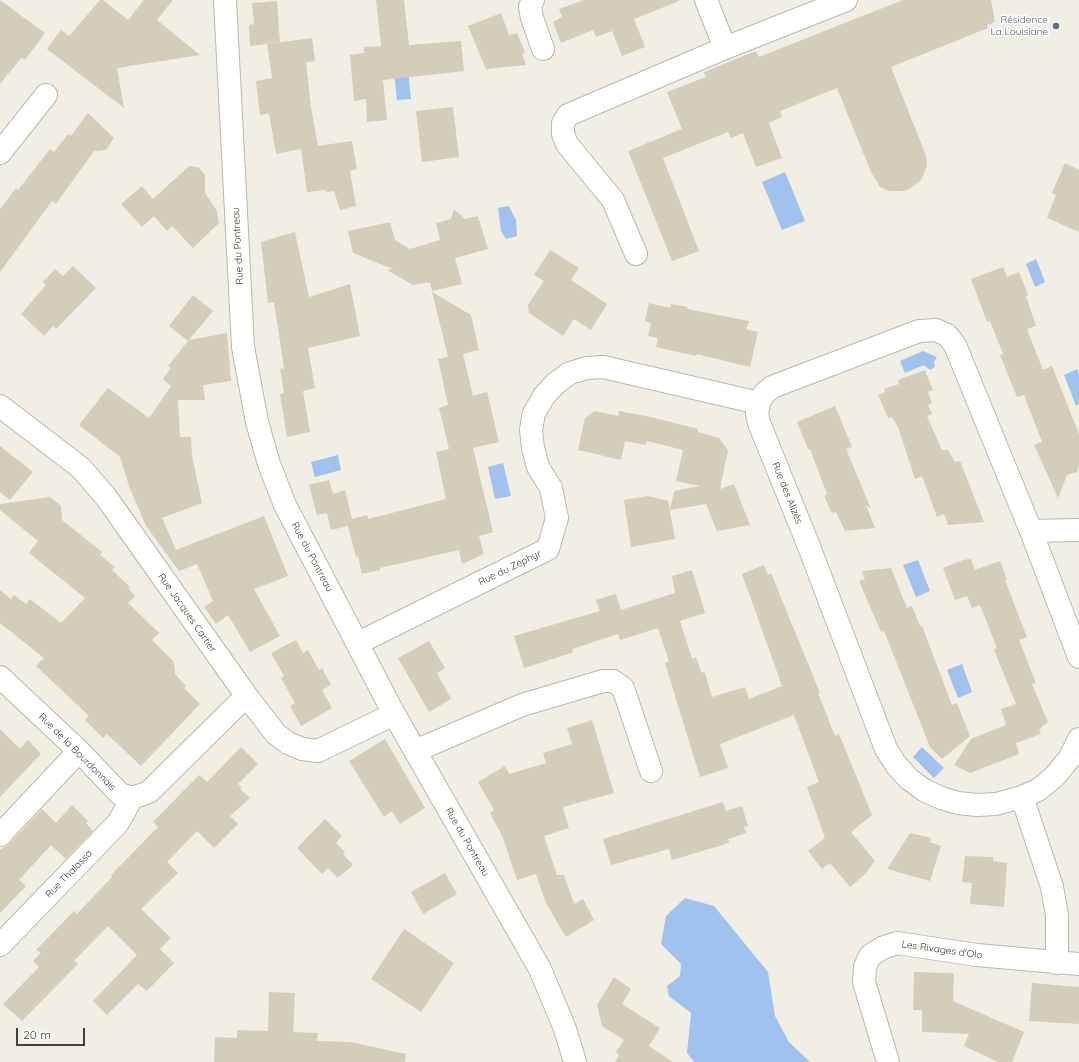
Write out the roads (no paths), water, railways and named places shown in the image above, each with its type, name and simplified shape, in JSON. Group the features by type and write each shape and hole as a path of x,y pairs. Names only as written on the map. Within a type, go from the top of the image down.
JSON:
{"street":[{"name":"Rue du Pontreau","path":"225,0 243,347 257,422 269,464 285,506 394,714 540,969 565,1028 575,1062"},
{"path":"533,0 530,7 532,18 543,49"},
{"path":"706,0 724,48"},
{"path":"636,254 613,200 567,144 562,134 563,123 568,115 724,48 846,0"},
{"path":"0,153 46,95"},
{"path":"759,403 764,394 772,387 919,331 936,330 947,335 955,345 1031,531 1079,657"},
{"name":"Rue du Zéphyr","path":"358,643 548,549 557,518 551,488 538,466 533,448 531,430 534,413 544,396 556,383 570,373 587,368 603,367 759,403"},
{"name":"Rue des Alizés","path":"759,403 757,413 759,423 808,544 886,749 897,766 909,779 924,790 941,798 958,803 977,805 996,804 1022,797 1038,790 1054,777 1069,759 1079,739"},
{"name":"Rue Jacques Cartier","path":"0,406 81,468 106,497 248,698 276,734 288,743 302,749 318,751 329,747 394,714"},
{"path":"1031,531 1079,530"},
{"name":"Rue de la Bourdonnais","path":"0,677 79,751 120,794 132,798"},
{"path":"415,751 522,705 603,681 613,681 624,688 651,771"},
{"path":"132,798 149,792 237,705 248,698"},
{"path":"0,836 79,751"},
{"path":"1022,797 1052,887 1057,915 1057,963"},
{"name":"Rue Thalassa","path":"0,945 118,824 132,798"},
{"name":"Les Rivages d'Olo","path":"888,1062 864,982 865,967 870,956 882,948 897,943 977,955 1079,964"}],"water":[{"path":"408,70 411,99 397,100 394,71"},
{"path":"785,172 805,221 782,230 762,182"},
{"path":"509,206 516,220 517,236 506,239 501,231 498,208"},
{"path":"1036,259 1045,282 1035,287 1026,264"},
{"path":"923,351 937,357 934,362 935,367 930,370 924,365 905,373 900,361"},
{"path":"1077,369 1079,374 1079,404 1076,406 1064,375"},
{"path":"338,455 341,470 315,477 311,462"},
{"path":"503,463 511,496 495,499 488,467"},
{"path":"918,560 930,591 916,597 903,565"},
{"path":"962,664 972,692 958,698 947,670"},
{"path":"922,747 944,768 934,778 913,757"},
{"path":"685,898 714,906 768,972 775,1016 789,1042 810,1062 694,1062 687,1053 691,1013 669,996 667,986 680,976 681,964 661,944 666,916"}],"place":[{"name":"Résidence La Louisiane","path":"1056,26"}]}
